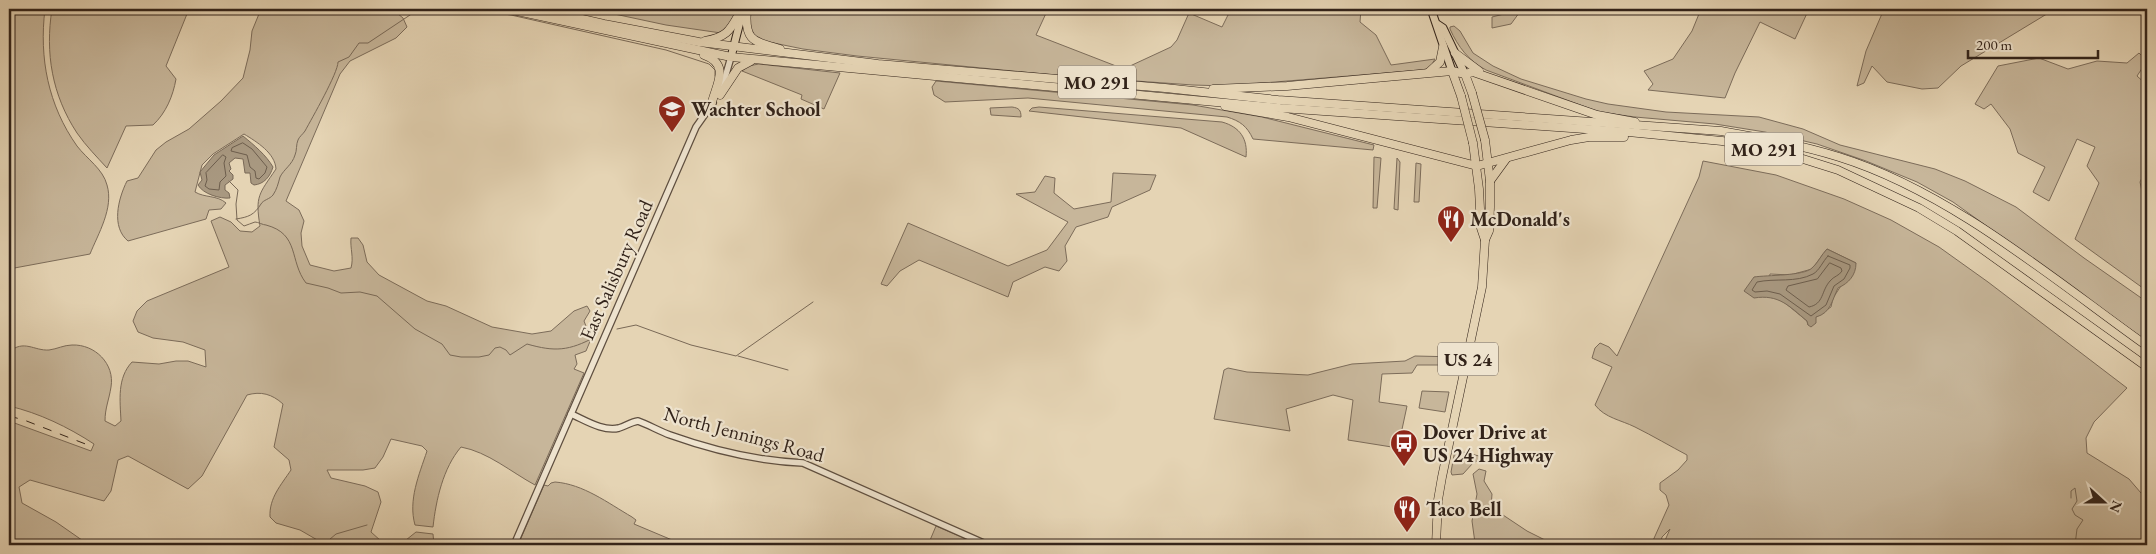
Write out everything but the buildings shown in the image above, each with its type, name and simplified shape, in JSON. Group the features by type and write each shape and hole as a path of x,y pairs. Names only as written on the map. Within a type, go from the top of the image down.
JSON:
{"highway":[{"name":"MO 291","path":"508,9 730,57 1214,102 1722,141 1784,153 1838,170 1919,208 1957,231 2147,367"},
{"name":"MO 291","path":"538,9 699,42 799,55 1278,100 1721,131 1781,142 1840,157 1896,180 1965,217 2002,241 2147,346"},
{"path":"699,42 722,36 728,32 744,9"},
{"path":"744,9 746,27 754,40 799,55"},
{"path":"678,46 707,56 718,64 720,79 711,106"},
{"path":"1428,72 1440,62 1443,47"},
{"path":"1455,53 1490,77"},
{"path":"720,95 741,65 749,61 762,60"},
{"path":"1165,88 1255,88 1428,72 1452,71 1465,74 1473,72 1597,115 1646,126"},
{"name":"US 24","path":"1452,71 1461,96 1473,142 1478,176 1481,228 1485,240"},
{"name":"US 24","path":"1436,545 1440,486 1478,310 1482,287 1485,240 1489,224 1490,181 1488,164 1472,92 1465,74"},
{"path":"1214,102 1229,108 1263,111 1288,117 1463,164 1477,166 1571,140 1589,137 1664,136"},
{"path":"1490,181 1506,159"},
{"path":"1463,164 1478,176"}],"main road":[{"name":"East Salisbury Road","path":"730,57 744,9"},
{"name":"US 24","path":"1431,9 1437,24 1438,35 1452,71"},
{"name":"US 24","path":"1437,24 1443,28 1465,74"}],"street":[{"name":"East Salisbury Road","path":"514,545 696,127 720,95 730,57"},
{"name":"North Jennings Road","path":"571,414 610,429 638,421 675,436 726,451 771,462 802,463 988,545"}],"shaded area":[{"path":"9,9 45,9 43,45 48,80 53,98 67,130 77,146 105,179 109,194 107,212 90,254 9,269"},
{"path":"52,9 189,9 166,66 176,79 168,104 162,115 153,125 126,126 107,168 77,133 68,119 56,89 52,73 49,42"},
{"path":"261,9 392,9 403,18 407,27 396,38 350,61 340,74 286,201 299,210 304,221 301,233 302,246 310,265 334,271 351,268 351,238 358,238 363,245 367,262 379,275 427,301 446,306 492,327 532,334 551,331 574,311 587,306 590,311 584,321 591,339 586,351 575,355 577,364 574,369 584,373 535,485 481,453 461,447 449,465 441,485 433,527 415,525 413,516 414,497 427,451 422,446 391,439 383,457 375,468 327,470 331,478 365,486 378,492 381,502 371,532 381,541 401,544 416,532 433,534 434,545 344,545 319,541 300,530 276,523 270,517 271,504 291,470 289,460 274,447 283,404 266,394 257,393 247,395 202,476 188,489 128,456 118,460 111,491 104,501 30,480 19,487 22,503 56,522 89,545 9,545 9,421 91,451 94,444 53,421 9,406 9,352 19,346 49,350 72,345 88,348 96,352 102,357 110,371 111,387 105,421 115,426 121,421 120,390 122,382 127,368 132,362 159,364 188,361 206,367 205,350 183,342 153,338 138,332 133,321 137,311 147,301 229,267 211,221 220,217 231,222 240,231 252,232 260,226 258,201 262,190 276,169 275,163 264,148 244,134 213,154 202,165 195,192 222,200 226,203 221,209 209,210 206,219 128,241 119,228 119,204 127,181 138,178 156,150 189,129 221,101 243,78 250,50 252,31"},
{"path":"591,9 739,9 730,26 721,33 666,25"},
{"path":"752,9 984,9 997,14 999,9 1048,9 1036,35 1116,66 1130,66 1171,47 1177,40 1189,13 1222,27 1231,9 1361,9 1360,22 1376,35 1391,65 1435,59 1430,68 1422,70 1226,86 1065,76 857,56 803,49 759,40 748,29"},
{"path":"1509,9 1522,9 1511,24 1492,28 1492,17 1504,14"},
{"path":"1701,9 1809,9 1795,39 1760,22 1725,98 1648,90 1653,84 1644,71 1673,59 1692,31"},
{"path":"1884,9 2055,9 1961,66 1938,88 1922,89 1887,82 1872,66 1864,83 1857,86 1866,51"},
{"path":"1454,26 1460,31 1473,53 1493,66 1521,79 1586,99 1666,112 1759,117 1803,129 1840,145 1935,169 1965,181 2016,207 2147,302 2147,341 1953,202 1917,182 1866,161 1817,144 1765,132 1715,124 1599,112 1486,70 1469,58 1457,42 1450,29 1450,27"},
{"path":"2139,53 2147,61 2137,76 2147,85 2147,168 2140,182 2143,196 2147,199 2147,291 2075,239 2099,183 2087,166 2095,147 2077,139 2049,201 2033,192 2045,167 2018,153 2010,129 1991,104 1984,109 1975,104 1998,66 2039,58 2068,69 2097,61 2127,63"},
{"path":"759,64 840,73 824,109 801,99 802,95 742,71 748,66"},
{"path":"936,81 1193,105 1262,117 1374,145 1373,150 1253,139 1243,125 1227,117 1028,98 945,102 934,95 932,87"},
{"path":"1012,107 1019,110 1021,117 991,115 990,108"},
{"path":"1039,107 1222,122 1234,127 1242,135 1246,145 1246,157 1181,128 1029,111 1032,108"},
{"path":"1374,157 1381,158 1377,208 1373,208"},
{"path":"1397,158 1400,162 1398,210 1394,209"},
{"path":"1703,161 1776,175 1844,199 1891,220 1939,247 2127,388 2094,422 2086,438 2087,453 2129,479 2147,500 2147,545 1663,545 1670,529 1662,537 1660,545 1651,545 1669,505 1666,495 1660,490 1660,483 1678,470 1687,460 1687,455 1635,427 1608,416 1595,405 1612,367 1592,358 1595,348 1600,343 1609,347 1617,356 1699,177","holes":["1827,249 1856,263 1833,298 1831,307 1808,325 1807,321 1779,298 1766,296 1770,274 1790,275 1812,269"]},
{"path":"1416,163 1421,164 1419,202 1414,202"},
{"path":"1113,173 1156,175 1150,190 1112,207 1108,217 1076,227 1065,246 1067,261 1059,271 1045,267 1013,282 1008,297 919,260 900,271 887,286 881,284 908,223 1008,266 1047,250 1068,222 1016,194 1035,192 1045,176 1055,178 1054,193 1074,209 1111,202"},
{"path":"1415,356 1459,357 1456,368 1442,365 1417,365 1412,373 1382,374 1379,402 1407,406 1398,448 1348,440 1353,400 1333,395 1286,409 1290,431 1214,419 1224,370 1228,368 1247,372 1308,375 1352,364 1405,361"},
{"path":"1422,391 1449,392 1445,412 1419,408"},
{"path":"1455,450 1479,456 1481,459 1473,463 1463,474 1452,475"},
{"path":"1479,469 1486,471 1484,481 1492,494 1491,507 1527,531 1555,545 1472,545 1475,543 1472,521 1477,494 1473,474"},
{"path":"555,482 585,490 632,517 636,520 634,524 684,545 518,545 544,485 548,486"},
{"path":"936,526 969,540 968,545 928,545"}],"water":[{"path":"243,136 263,154 273,167 264,182 254,185 251,183 250,173 245,173 243,159 235,158 229,163 231,169 229,171 233,175 233,179 225,185 225,190 229,193 230,198 217,197 200,188 198,185 202,180 200,172 214,155"},
{"path":"1827,249 1856,263 1856,267 1851,278 1838,288 1828,309 1816,317 1816,323 1811,327 1807,321 1783,302 1763,297 1754,298 1744,291 1754,277 1808,271"}],"waterway":[{"path":"236,219 251,215 273,195 280,177 294,158 297,143 324,96 334,76 338,62 349,57 359,43 368,43 419,9"},
{"path":"468,9 511,15 666,50 709,64 715,70 715,76"},
{"path":"229,181 238,190 236,204 237,220 244,226 255,222 266,225 277,229 284,235 289,242 297,266 306,283 341,293 360,292 377,296 415,329 442,344 450,355 479,357 489,355 495,348 500,347 510,355 527,344 562,349 595,337"},
{"path":"617,329 636,325 691,345 736,356 813,302"},
{"path":"738,356 788,370"},
{"path":"2071,498 2071,491 2075,488 2077,501 2072,509 2075,515 2083,520 2077,529 2075,545"},
{"path":"310,545 313,541 323,545 336,534 367,525"}],"railway":[{"path":"9,416 88,445"}],"place":[{"name":"Wachter School","path":"672,133"},
{"name":"McDonald's","path":"1451,243"},
{"name":"Dover Drive at US 24 Highway","path":"1404,467"},
{"name":"Taco Bell","path":"1407,533"}]}
